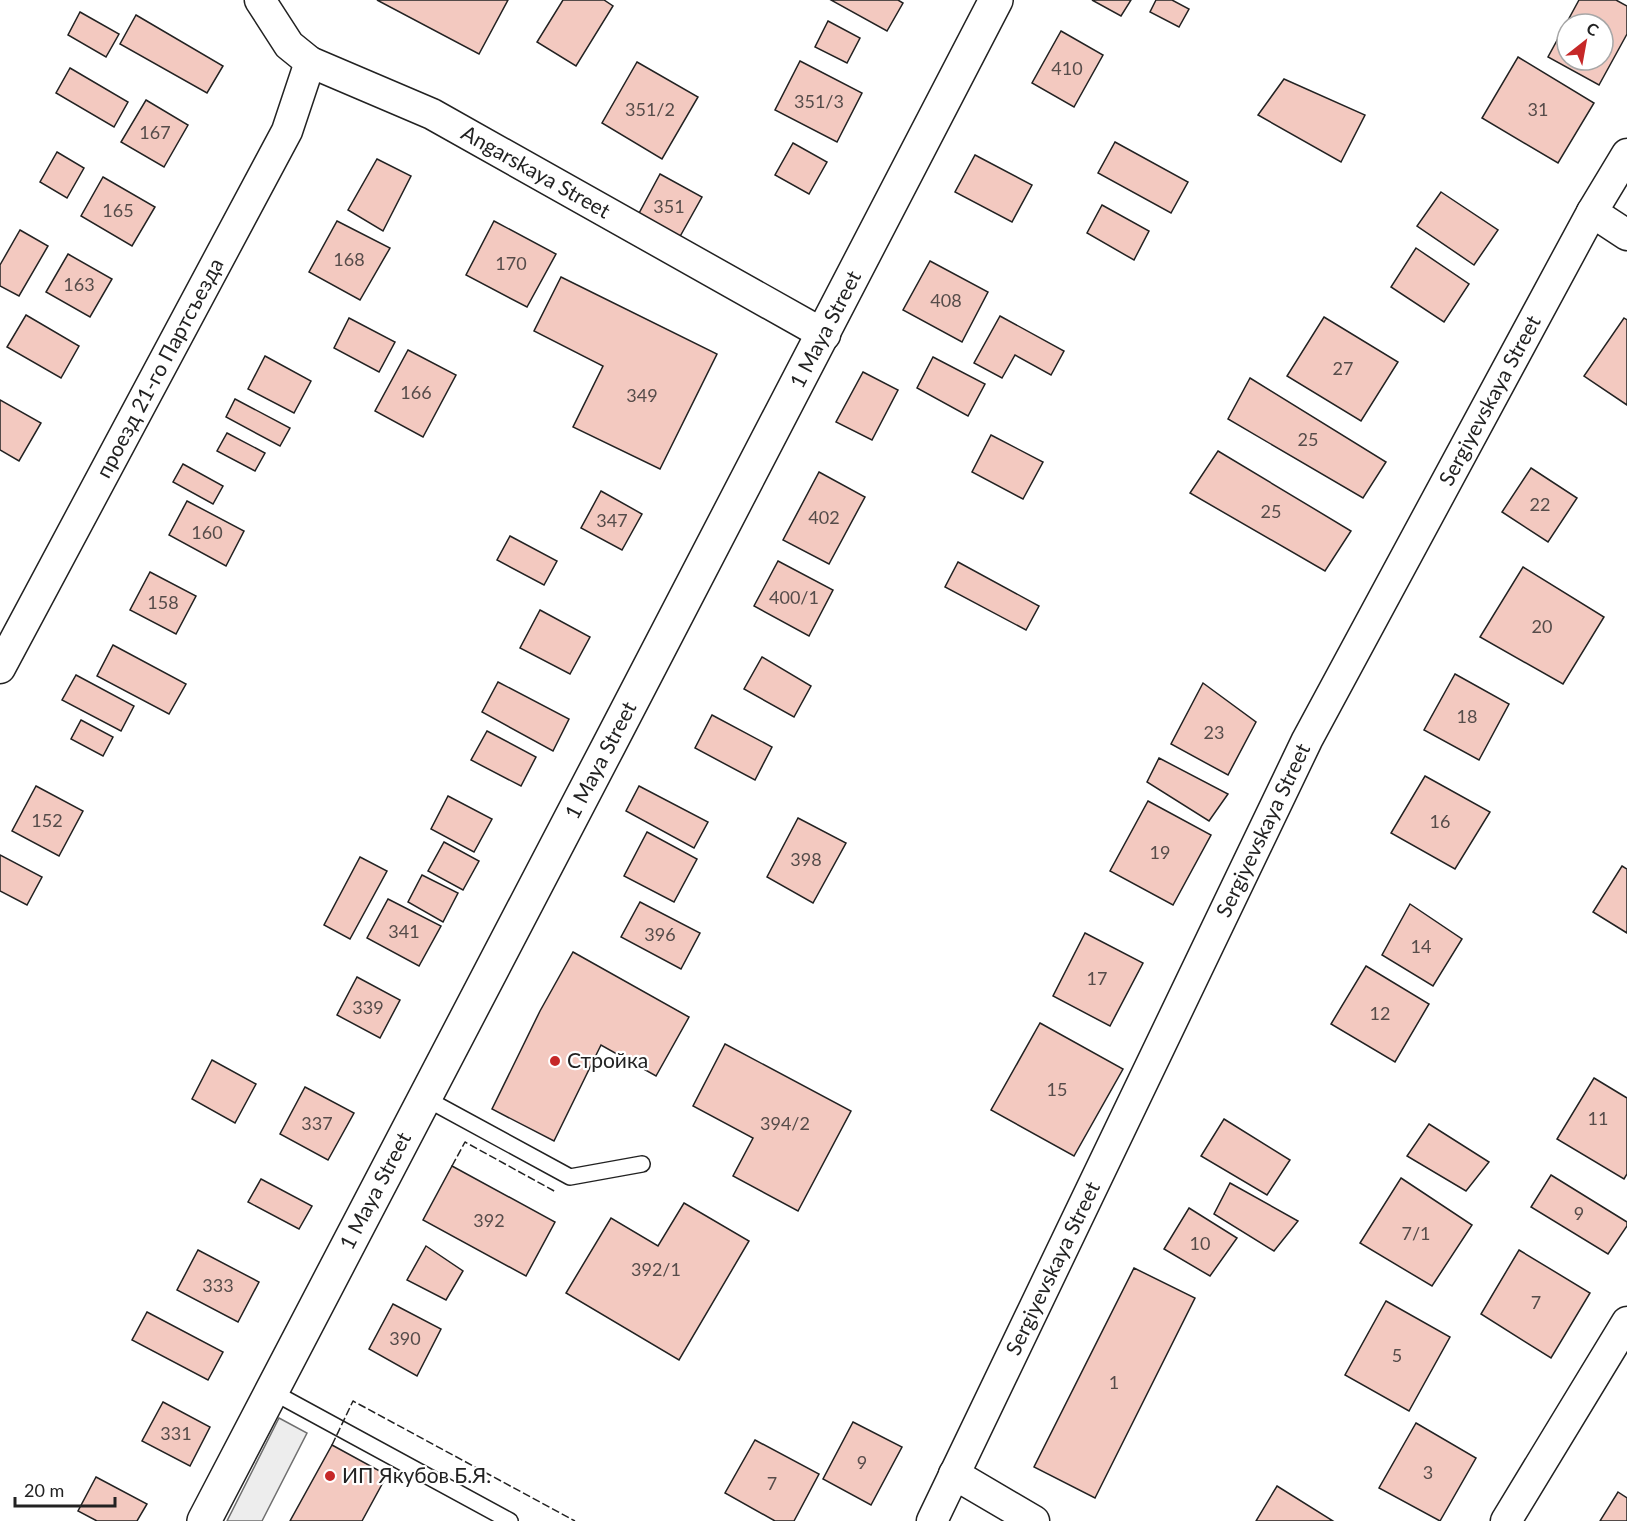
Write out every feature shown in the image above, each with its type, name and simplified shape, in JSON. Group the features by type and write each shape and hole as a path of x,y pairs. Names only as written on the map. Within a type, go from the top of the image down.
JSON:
{"street":[{"name":"Angarskaya Street","path":"260,0 289,45 310,62 432,114 825,335"},
{"name":"1 Maya Street","path":"204,1521 423,1097 825,335 996,0"},
{"name":"проезд 21-го Партсъезда","path":"0,668 287,131 310,62"},
{"name":"Sergiyevskaya Street","path":"932,1521 1307,740 1592,212 1627,154"},
{"path":"1592,212 1627,236"},
{"path":"1506,1521 1627,1322"},
{"path":"954,1474 1034,1521"}],"lane":[{"path":"423,1097 570,1177 642,1164"},
{"path":"271,1391 510,1521"}],"shaded area":[{"path":"279,1418 307,1433 262,1521 227,1521"}],"building":[{"path":"377,0 508,0 479,54"},
{"path":"563,0 604,0 613,6 576,66 537,42"},
{"path":"831,0 898,0 903,3 887,31"},
{"path":"1092,0 1131,0 1121,16"},
{"path":"1156,0 1172,0 1189,9 1179,27 1150,12"},
{"path":"1579,0 1616,0 1627,6 1627,34 1615,56 1615,12 1572,12"},
{"path":"80,12 119,34 106,57 68,35"},
{"path":"136,15 223,66 207,93 120,44"},
{"path":"828,21 860,38 847,63 815,47"},
{"path":"1061,31 1103,55 1074,107 1032,83"},
{"path":"1555,44 1555,61 1548,57"},
{"path":"1518,57 1594,103 1558,163 1482,118"},
{"path":"800,61 862,93 837,142 775,110"},
{"path":"637,62 698,97 662,159 602,123"},
{"path":"70,68 128,102 114,127 56,93"},
{"path":"1575,72 1606,72 1599,85"},
{"path":"1284,79 1365,115 1341,162 1258,115"},
{"path":"146,100 188,125 164,167 121,142"},
{"path":"1115,142 1188,182 1171,213 1098,173"},
{"path":"793,143 827,162 809,194 775,175"},
{"path":"57,152 84,168 67,198 40,182"},
{"path":"975,155 1032,185 1012,222 955,192"},
{"path":"377,159 411,176 383,231 348,210"},
{"path":"660,174 702,197 678,240 637,217"},
{"path":"103,177 155,207 132,246 81,216"},
{"path":"1441,192 1498,230 1474,265 1417,226"},
{"path":"1102,205 1149,231 1134,260 1087,233"},
{"path":"337,221 390,248 360,300 309,272"},
{"path":"494,221 556,254 527,307 466,275"},
{"path":"20,230 48,246 19,296 0,286 0,265"},
{"path":"1416,248 1469,284 1444,322 1391,287"},
{"path":"68,254 112,279 90,317 46,292"},
{"path":"930,261 988,292 962,342 903,310"},
{"path":"561,277 717,354 660,469 573,427 603,366 534,331"},
{"path":"26,315 79,346 61,378 7,347"},
{"path":"1000,316 1064,351 1051,375 1015,355 1002,378 974,363"},
{"path":"1324,317 1398,362 1361,421 1287,376"},
{"path":"349,318 395,342 379,372 334,348"},
{"path":"1624,318 1627,320 1627,405 1584,376"},
{"path":"408,350 456,375 423,437 375,411"},
{"path":"265,356 311,381 294,413 248,389"},
{"path":"933,357 985,384 968,416 917,388"},
{"path":"863,372 898,390 872,440 836,422"},
{"path":"1250,378 1386,462 1363,498 1228,419"},
{"path":"235,399 290,428 280,446 226,417"},
{"path":"0,400 41,423 19,461 0,450"},
{"path":"227,433 265,453 255,471 217,451"},
{"path":"991,435 1043,462 1023,499 972,472"},
{"path":"1218,451 1351,531 1325,571 1190,493"},
{"path":"183,464 223,486 213,504 173,482"},
{"path":"1531,468 1577,498 1548,542 1502,512"},
{"path":"819,472 865,497 829,564 783,540"},
{"path":"601,491 642,514 622,550 581,528"},
{"path":"187,501 244,531 226,566 169,535"},
{"path":"510,536 557,561 544,585 497,560"},
{"path":"778,561 833,590 809,636 754,606"},
{"path":"958,562 1039,606 1026,630 945,587"},
{"path":"1523,567 1604,617 1563,684 1480,637"},
{"path":"150,572 196,596 176,634 130,610"},
{"path":"540,610 590,637 570,674 520,648"},
{"path":"113,645 186,684 169,714 97,676"},
{"path":"762,657 811,686 794,717 744,689"},
{"path":"1455,674 1509,704 1479,760 1424,730"},
{"path":"76,675 134,706 121,731 62,700"},
{"path":"498,682 569,719 553,751 482,712"},
{"path":"1203,683 1256,722 1228,775 1171,744"},
{"path":"712,715 772,747 755,780 695,748"},
{"path":"81,720 113,737 103,756 71,739"},
{"path":"487,731 536,757 521,786 471,760"},
{"path":"1159,758 1228,794 1209,821 1147,782"},
{"path":"1425,776 1490,812 1455,869 1391,833"},
{"path":"36,786 83,811 59,856 12,831"},
{"path":"639,786 708,822 694,848 626,811"},
{"path":"448,796 492,819 474,852 431,829"},
{"path":"1148,801 1211,835 1173,905 1110,871"},
{"path":"798,818 846,843 813,903 767,877"},
{"path":"647,832 697,859 674,902 624,876"},
{"path":"444,842 479,861 463,890 428,871"},
{"path":"0,855 42,877 27,905 0,891"},
{"path":"360,857 387,871 350,939 324,925"},
{"path":"1622,866 1627,869 1627,933 1593,912"},
{"path":"422,875 458,893 443,922 408,902"},
{"path":"388,899 441,926 419,966 367,938"},
{"path":"640,902 700,933 681,969 621,937"},
{"path":"1410,904 1462,939 1433,986 1382,955"},
{"path":"1085,933 1143,963 1110,1026 1053,996"},
{"name":"Стройка","path":"573,952 689,1017 656,1076 601,1045 554,1141 492,1109 540,1011"},
{"path":"1366,966 1429,1004 1395,1062 1331,1024"},
{"path":"357,977 400,1000 380,1038 337,1015"},
{"path":"1040,1023 1123,1069 1074,1156 991,1110"},
{"path":"725,1044 851,1111 798,1211 733,1176 753,1138 693,1106"},
{"path":"212,1060 256,1084 235,1123 192,1099"},
{"path":"1594,1078 1627,1098 1627,1174 1624,1179 1557,1139"},
{"path":"305,1087 354,1113 328,1160 280,1134"},
{"path":"1224,1119 1290,1160 1267,1195 1201,1156"},
{"path":"1429,1124 1489,1162 1466,1191 1407,1156"},
{"path":"452,1166 555,1222 526,1276 423,1220"},
{"path":"1551,1175 1627,1222 1627,1226 1608,1254 1531,1207"},
{"path":"1401,1178 1472,1225 1432,1286 1360,1243"},
{"path":"261,1179 312,1206 299,1229 248,1202"},
{"path":"1230,1183 1298,1221 1274,1251 1214,1214"},
{"path":"684,1203 749,1241 679,1360 566,1293 611,1218 658,1246"},
{"path":"1189,1208 1237,1238 1210,1276 1164,1249"},
{"path":"426,1246 463,1271 446,1300 407,1280"},
{"path":"198,1250 259,1282 238,1322 177,1290"},
{"path":"1519,1250 1590,1293 1551,1358 1481,1314"},
{"path":"1134,1268 1195,1298 1095,1498 1034,1467"},
{"path":"1386,1301 1450,1337 1409,1411 1345,1375"},
{"path":"393,1304 441,1329 417,1376 369,1349"},
{"path":"147,1312 223,1352 208,1380 132,1340"},
{"path":"163,1402 210,1427 190,1466 142,1441"},
{"path":"853,1422 902,1447 871,1505 823,1479"},
{"path":"1416,1423 1476,1458 1440,1521 1379,1488"},
{"path":"755,1440 819,1474 794,1521 775,1521 725,1493"},
{"path":"332,1445 387,1475 362,1521 290,1521"},
{"path":"96,1477 147,1504 137,1521 97,1521 78,1511"},
{"path":"1277,1486 1333,1521 1256,1521"},
{"path":"1618,1492 1627,1498 1627,1521 1600,1521"}],"fence":[{"path":"452,1166 465,1142 556,1192"},
{"path":"332,1445 353,1401 575,1521"}],"place":[{"name":"Стройка","path":"555,1061"},
{"name":"ИП Якубов Б.Я.","path":"330,1476"}]}
